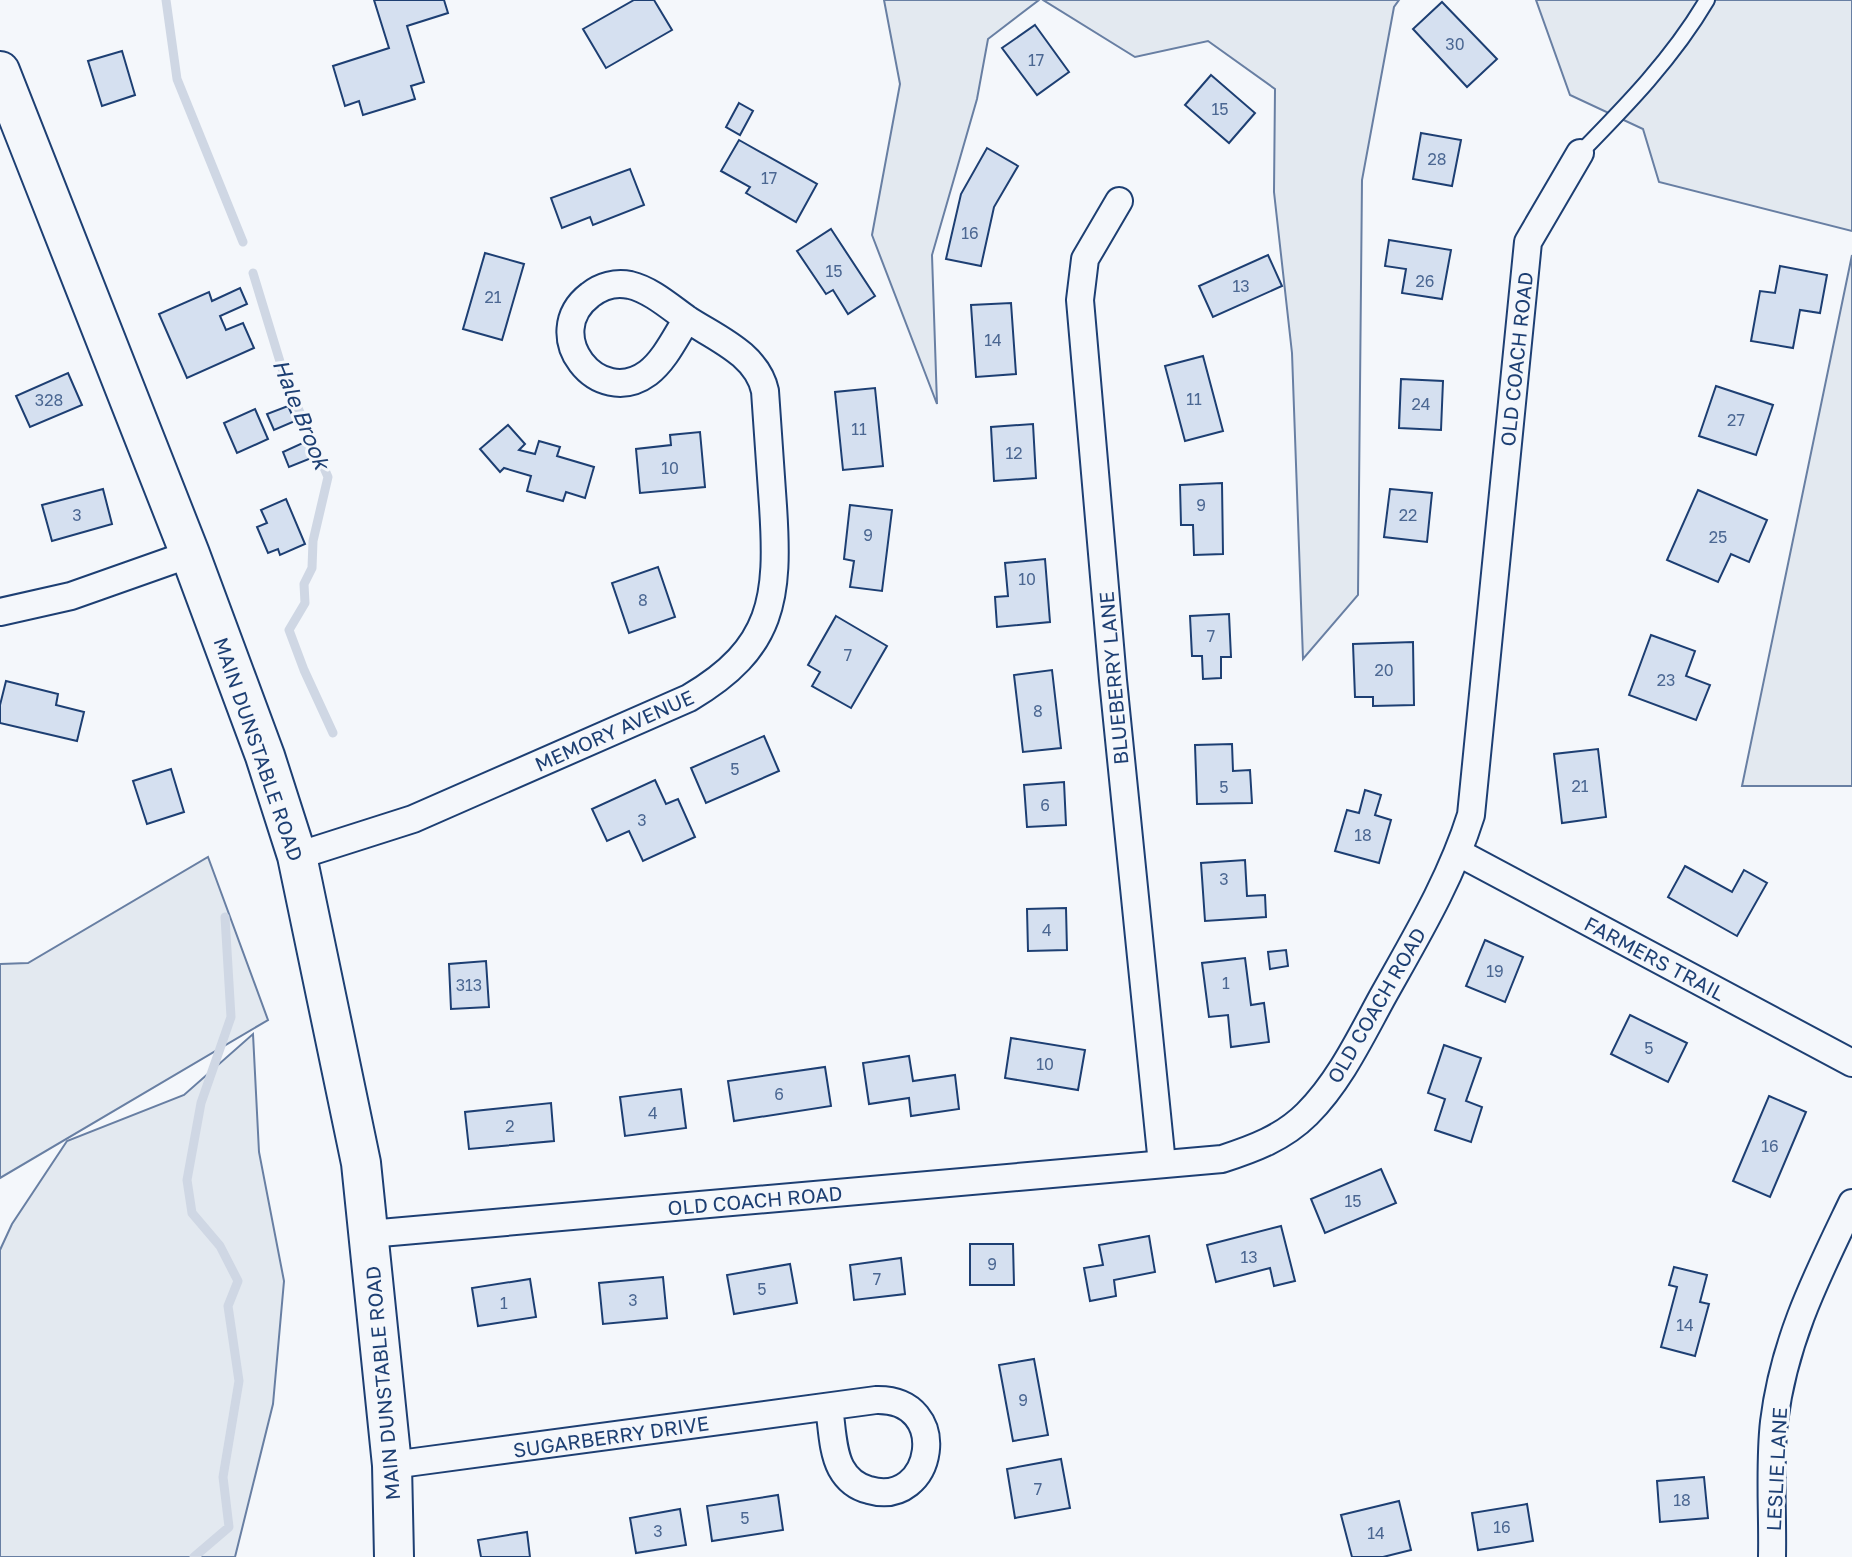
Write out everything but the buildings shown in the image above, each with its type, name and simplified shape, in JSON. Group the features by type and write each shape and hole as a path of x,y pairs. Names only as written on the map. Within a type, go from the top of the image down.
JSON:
{"main road":[{"name":"MAIN DUNSTABLE ROAD","path":"0,71 190,554 265,756 297,856 361,1163 392,1465 394,1557"}],"street":[{"name":"OLD COACH ROAD","path":"369,1234 1222,1159 1254,1149 1286,1132 1309,1113 1337,1076 1361,1036 1459,853 1471,815 1528,242 1580,153"},
{"name":"BLUEBERRY LANE","path":"1119,201 1085,259 1080,300 1111,665 1162,1164"},
{"name":"MEMORY AVENUE","path":"297,856 413,819 689,698 726,673 749,648 765,619 776,555 765,391 753,364 687,319 638,288 628,285 608,285 590,294 572,319 571,341 574,352 587,370 606,380 628,381 639,378 657,365 687,319"},
{"path":"0,612 71,596 190,554"},
{"name":"FARMERS TRAIL","path":"1459,853 1852,1063"},
{"name":"LESLIE LANE","path":"1772,1557 1774,1423 1785,1363 1803,1305 1852,1203"},
{"name":"SUGARBERRY DRIVE","path":"392,1465 829,1407"}],"lane":[{"path":"1580,153 1638,94 1691,26 1707,0"}],"shaded area":[{"path":"884,0 1039,0 988,39 977,99 932,255 937,404 872,235 900,84"},
{"path":"1043,0 1399,0 1394,7 1362,180 1358,595 1303,659 1292,353 1274,192 1275,89 1208,41 1135,57"},
{"path":"1536,0 1852,0 1852,231 1659,182 1643,129 1570,95"},
{"path":"1852,255 1852,786 1742,786"},
{"path":"208,857 268,1020 0,1178 0,964 28,963"},
{"path":"253,1034 259,1152 284,1281 273,1404 235,1557 0,1557 0,1250 12,1224 67,1141 184,1095"}],"waterway":[{"name":"Hale Brook","path":"166,0 177,79 243,242"},
{"name":"Hale Brook","path":"253,273 285,378 328,477 313,541 312,568 304,584 305,603 289,630 333,733"},
{"name":"Hale Brook","path":"194,1557 229,1527 223,1477 239,1381 228,1306 238,1281 220,1246 192,1213 187,1180 201,1103 231,1017 225,917"}]}
